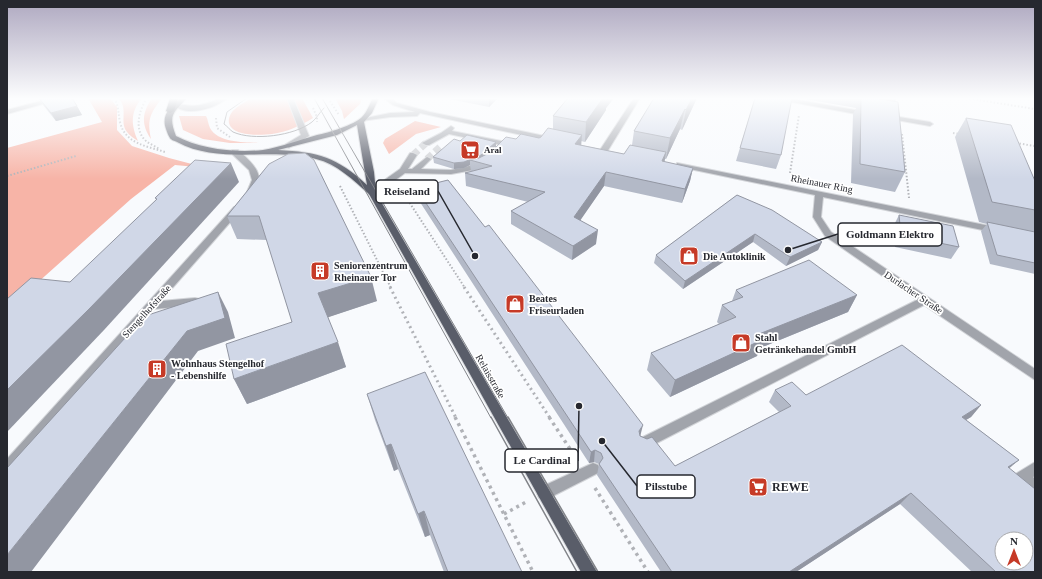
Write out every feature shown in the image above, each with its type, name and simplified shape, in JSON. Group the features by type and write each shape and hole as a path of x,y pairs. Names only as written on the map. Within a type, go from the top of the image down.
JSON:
{"main road":[{"path":"168,125 173,137 188,145 206,150 264,152 334,133 353,125"},
{"name":"Relaisstraße","path":"363,125 372,193"},
{"name":"Relaisstraße","path":"264,152 306,155 330,161 351,175 372,193 589,572"}],"street":[{"path":"289,146 305,136 301,125"},
{"path":"440,147 446,134 454,125"},
{"path":"484,125 560,141"},
{"path":"605,150 620,125"},
{"path":"488,140 499,128"},
{"path":"403,171 449,173 466,171 486,164 506,144 446,134 426,143"},
{"name":"Stengelhofstraße","path":"7,468 253,190 256,180 254,172 235,152"},
{"path":"372,193 403,171 413,155"},
{"path":"414,171 427,159"},
{"name":"Rheinauer Ring","path":"674,164 1004,231"},
{"name":"Durlacher Straße","path":"818,194 817,217 828,234 1035,375"},
{"path":"644,443 925,300"},
{"path":"150,306 201,302"},
{"path":"1035,468 1022,477 1035,487"},
{"path":"544,493 589,471"}],"path":[{"path":"121,125 127,137 135,143 163,151 145,140 140,130 140,125"},
{"path":"215,125 218,131 236,138"},
{"path":"787,188 797,125"},
{"path":"901,125 911,212"},
{"path":"953,132 960,134"},
{"path":"1010,142 1035,146"},
{"path":"7,176 76,156"},
{"path":"394,178 589,471 648,572"},
{"path":"336,179 533,572"},
{"path":"504,514 544,493"}],"shaded area":[{"path":"91,125 117,125 117,130 132,146 207,168 175,165 131,199 7,310 7,148"},
{"path":"124,125 133,125 138,141 129,135"},
{"path":"145,125 149,125 151,139 148,134"},
{"path":"182,125 209,125 214,133 219,137 232,141 258,143 230,143 203,139 183,130"},
{"path":"230,125 300,125 283,132 254,135 241,133 232,128"},
{"path":"408,125 432,125 441,127 416,134 389,154 383,143 385,139"}],"building":[{"path":"638,125 677,125 670,138 634,131"},
{"path":"747,125 787,125 781,155 740,148"},
{"path":"861,125 900,125 905,172 860,164"},
{"path":"968,125 1011,125 1035,181 1035,210 992,202"},
{"path":"548,128 582,135 575,144 624,154 630,145 666,152 662,161 693,168 685,189 606,172 574,217 598,230 573,246 511,211 545,192 465,173 492,166 470,160 479,158 491,152 506,137 516,139 521,134 539,138"},
{"path":"467,135 496,142 481,155 464,162 454,163 433,157 454,139 460,141"},
{"path":"305,153 314,160 371,277 318,293 338,342 234,379 226,344 292,322 259,216 227,216 269,164 288,154"},
{"path":"195,160 231,163 89,309 7,390 7,299 31,278 70,282 157,199 155,198"},
{"path":"448,180 485,227 489,225 643,425 639,431 640,436 647,439 652,437 675,466 791,406 775,390 792,382 806,395 902,345 981,405 962,417 1019,460 1008,467 1035,489 1035,572 995,571 1034,571 1034,531 994,531 994,570 911,493 789,572 672,572 599,464 603,458 601,453 595,450 591,452 416,188"},
{"path":"737,195 772,210 822,242 790,257 755,234 685,281 656,255"},
{"path":"899,215 953,226 959,247 901,235"},
{"path":"987,222 1035,232 1035,263 997,255"},
{"name":"Stahl Getränkehandel GmbH","path":"809,260 857,295 759,334 764,339 675,380 651,353 736,317 722,305 743,297 736,290"},
{"path":"218,292 225,318 187,331 7,555 7,468 145,316"},
{"path":"425,372 522,572 448,572 424,511 418,514 391,444 386,446 367,394"}],"tunnel":[{"path":"413,155 426,143"},
{"path":"427,159 440,147"}],"tram line":[{"path":"225,125 233,132 251,136 273,136 284,134 307,125"},
{"path":"329,125 491,418"},
{"path":"338,125 508,418"},
{"path":"491,417 577,572"},
{"path":"508,417 598,572"}],"place":[{"name":"Aral","path":"470,150"},
{"name":"Goldmann Elektro","path":"788,250"},
{"name":"Reiseland","path":"475,256"},
{"name":"Die Autoklinik","path":"689,256"},
{"name":"Seniorenzentrum Rheinauer Tor","path":"320,271"},
{"name":"Beates Friseurladen","path":"515,304"},
{"name":"Stahl Getränkehandel GmbH","path":"741,343"},
{"name":"Wohnhaus Stengelhof - Lebenshilfe","path":"157,369"},
{"name":"Le Cardinal","path":"579,406"},
{"name":"Pilsstube","path":"602,441"},
{"name":"REWE","path":"758,487"}]}
